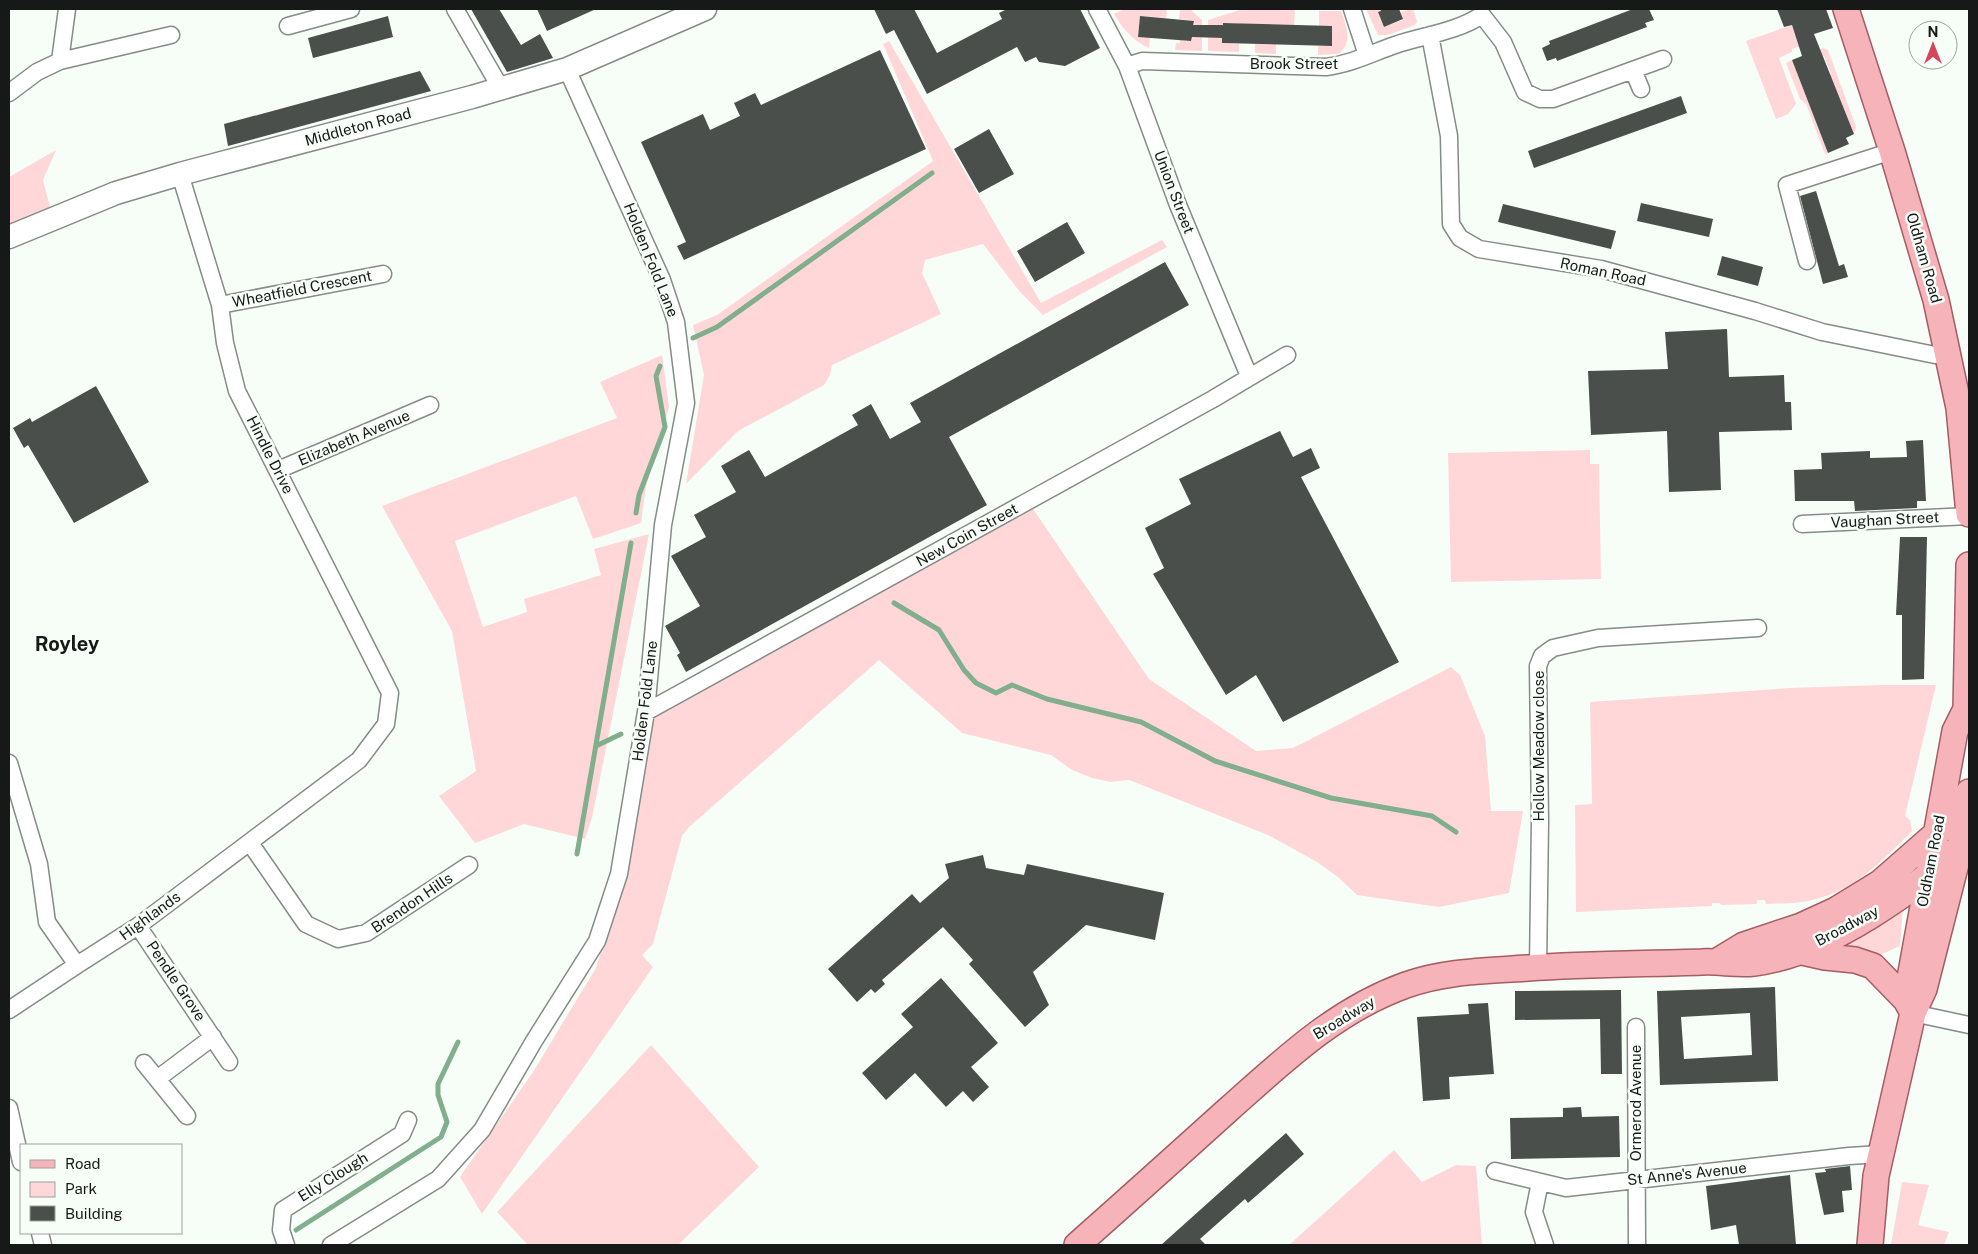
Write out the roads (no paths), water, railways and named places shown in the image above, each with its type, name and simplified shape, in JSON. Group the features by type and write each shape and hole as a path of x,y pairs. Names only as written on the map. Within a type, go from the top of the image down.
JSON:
{"main road":[{"name":"Middleton Road","path":"9,237 116,193 180,174 499,90 567,69 705,9"},
{"name":"Oldham Road","path":"1846,9 1892,151 1936,300 1959,408 1969,515"},
{"name":"Oldham Road","path":"1870,1245 1876,1176 1909,1006 1935,836 1955,731 1968,705 1969,565"},
{"name":"Oldham Road","path":"1909,1006 1924,989 1965,843 1969,801"},
{"name":"Broadway","path":"1716,962 1744,945 1801,926 1836,910 1880,883 1935,836 1969,801"},
{"name":"Broadway","path":"1077,1245 1311,1036 1362,1004 1406,985 1463,972 1716,962 1754,963 1798,951 1840,933 1928,876 1965,843"},
{"path":"1798,951 1825,957 1855,960 1873,966 1909,1006"}],"street":[{"path":"60,61 67,9"},
{"path":"288,26 351,9"},
{"path":"455,9 496,80 499,90"},
{"name":"Union Street","path":"1097,9 1127,66 1178,205 1249,376"},
{"path":"1352,9 1367,55"},
{"path":"1484,12 1503,42 1521,86 1525,92 1540,99 1553,99 1663,59"},
{"name":"Brook Street","path":"1127,66 1142,61 1326,67 1352,62 1367,55 1430,35 1460,28 1484,12"},
{"path":"9,93 37,72 60,61 171,35"},
{"name":"Roman Road","path":"1430,35 1449,136 1451,224 1460,238 1479,249 1601,269 1746,308 1822,332 1935,355 1948,352"},
{"name":"Holden Fold Lane","path":"331,1245 438,1179 482,1130 534,1041 597,941 619,874 646,712 663,525 686,403 676,322 662,280 567,69"},
{"path":"1633,70 1641,88"},
{"path":"1807,261 1787,185 1892,151"},
{"name":"Hindle Drive","path":"180,174 220,305 225,343 237,391 390,693 386,724"},
{"name":"Wheatfield Crescent","path":"220,305 383,274"},
{"name":"New Coin Street","path":"646,712 1213,399 1249,376 1287,356"},
{"name":"Elizabeth Avenue","path":"278,470 430,406"},
{"name":"Vaughan Street","path":"1802,524 1969,515"},
{"name":"Hollow Meadow close","path":"1538,968 1540,821 1538,666 1542,656 1553,648 1598,638 1758,628"},
{"name":"Highlands","path":"9,1010 138,926 359,760 386,724"},
{"path":"9,763 39,864 47,922 77,966"},
{"name":"Brendon Hills","path":"250,842 306,924 338,939 366,933 469,865"},
{"name":"Pendle Grove","path":"138,926 229,1062"},
{"path":"1909,1006 1969,1025"},
{"name":"Ormerod Avenue","path":"1636,1027 1637,1245"},
{"name":"Pendle Grove","path":"157,1079 213,1037"},
{"path":"144,1063 187,1116"},
{"path":"9,1108 20,1158"},
{"name":"Elly Clough","path":"286,1245 281,1230 283,1210 402,1134 408,1120"},
{"name":"St Anne's Avenue","path":"1495,1171 1566,1188 1881,1154"},
{"path":"1540,1182 1534,1212 1545,1245"}],"waterway":[{"path":"693,338 717,327 932,173"},
{"path":"636,513 639,495 665,427 656,376 660,366"},
{"path":"577,854 631,543"},
{"path":"894,603 939,630 964,670 976,683 996,693 1012,685 1047,699 1141,722 1215,761 1331,798 1432,816 1456,832"},
{"path":"596,746 621,734"},
{"path":"296,1230 441,1137 447,1122 438,1095 438,1084 458,1042"}],"district":[{"name":"Royley","path":"67,644"}]}
